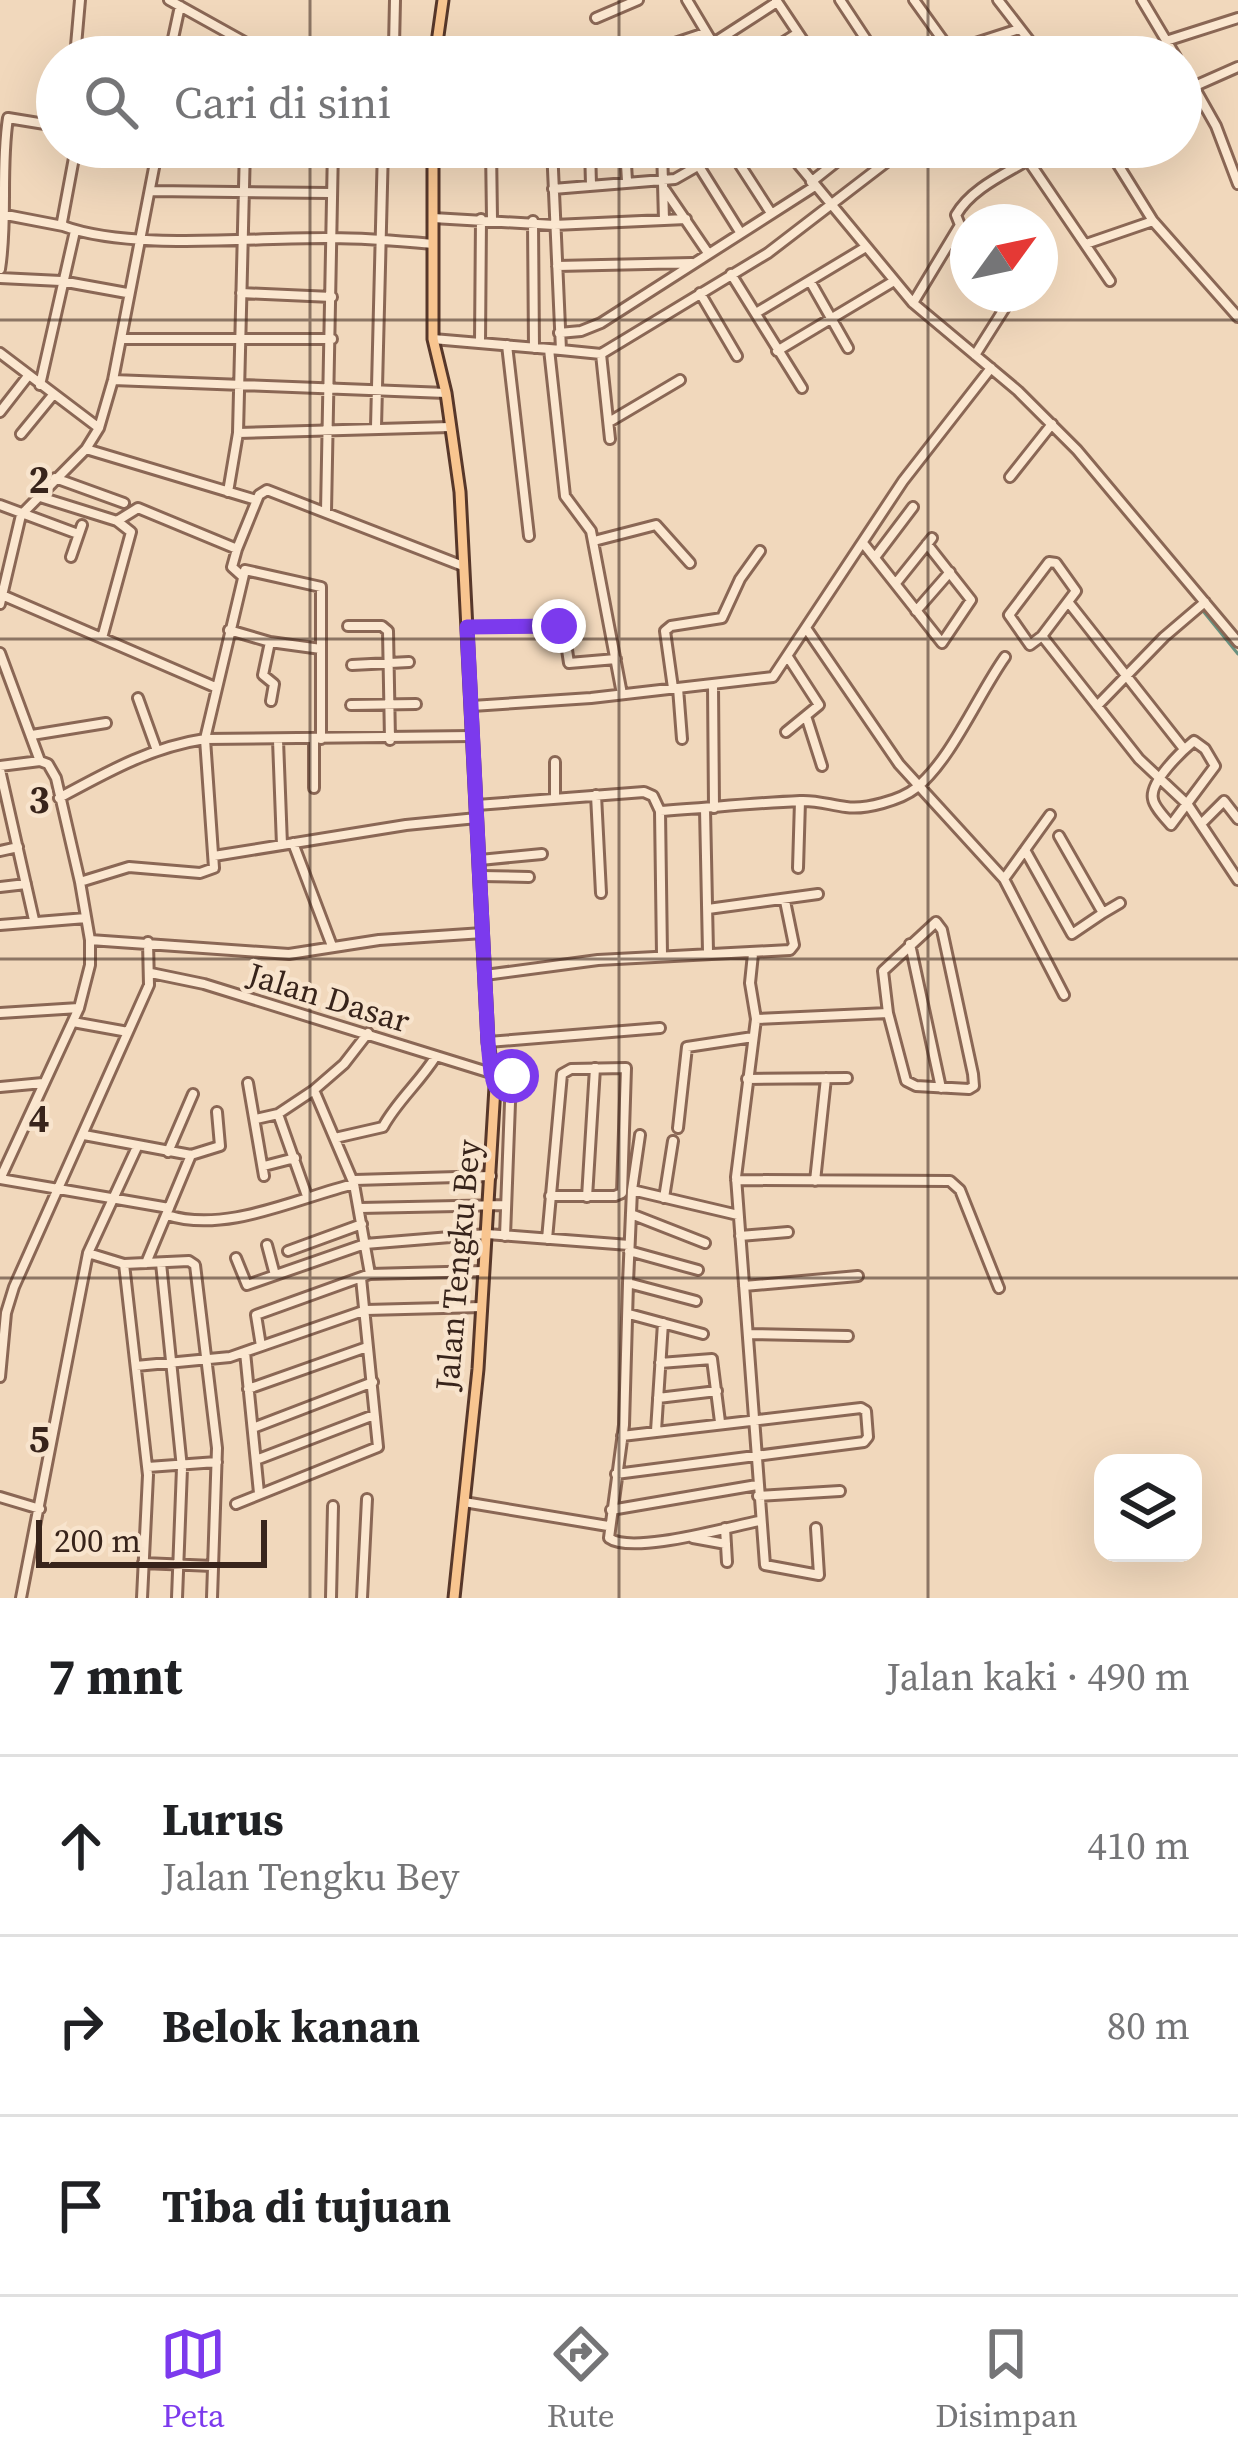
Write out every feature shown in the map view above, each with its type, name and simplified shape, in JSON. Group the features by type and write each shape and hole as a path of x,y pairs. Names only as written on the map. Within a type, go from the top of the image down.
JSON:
{"main road":[{"path":"437,36 443,0"},
{"name":"Jalan Tengku Bey","path":"433,168 433,339 460,492 488,1042 495,1087 482,1307 454,1598"}],"street":[{"path":"77,36 80,0"},
{"path":"170,0 234,36"},
{"path":"394,36 395,0"},
{"path":"596,18 638,0"},
{"path":"706,0 690,3 707,36"},
{"path":"840,0 864,36"},
{"path":"914,0 940,36"},
{"path":"998,0 1025,36"},
{"path":"1142,0 1163,36"},
{"path":"724,36 777,1 800,36"},
{"path":"174,36 180,6"},
{"path":"1182,36 1238,18"},
{"path":"1001,36 1019,29"},
{"path":"698,36 705,33"},
{"path":"793,36 798,33"},
{"path":"1202,83 1238,67"},
{"path":"1202,101 1238,184"},
{"path":"0,269 7,225 1,214 4,117 36,122"},
{"path":"1223,145 1238,139"},
{"path":"63,226 73,168"},
{"path":"155,168 99,428 86,449 21,515 1,600 214,687"},
{"path":"228,492 238,433 244,168"},
{"path":"326,512 332,168"},
{"path":"376,428 382,168"},
{"path":"491,168 492,219"},
{"path":"552,168 561,350"},
{"path":"590,168 590,184"},
{"path":"627,168 628,181"},
{"path":"663,168 664,220"},
{"path":"553,189 628,181 664,185 700,168 740,232"},
{"path":"742,168 770,213"},
{"path":"800,168 913,303 1052,424 1238,642"},
{"path":"559,333 601,323 831,168"},
{"path":"433,339 601,354 833,207 880,168"},
{"path":"964,204 1016,168"},
{"path":"1034,168 1110,281"},
{"path":"1120,168 1153,221 1238,317"},
{"path":"664,185 708,254"},
{"path":"152,191 331,193"},
{"path":"1,214 76,231 140,238 332,238 433,244"},
{"path":"433,218 554,225 686,219"},
{"path":"480,343 481,218"},
{"path":"532,221 534,347"},
{"path":"1086,244 1153,221"},
{"path":"40,385 76,231"},
{"path":"913,303 950,240"},
{"path":"756,314 866,247"},
{"path":"556,266 692,263"},
{"path":"731,274 802,388"},
{"path":"0,278 61,281 127,292"},
{"path":"810,280 848,348"},
{"path":"777,351 894,281"},
{"path":"241,292 332,297"},
{"path":"700,293 737,356"},
{"path":"975,355 1002,312"},
{"path":"121,339 332,339"},
{"path":"507,345 529,536"},
{"path":"549,349 565,496 587,523 594,541 622,694"},
{"path":"601,354 610,440"},
{"path":"1,355 99,428"},
{"path":"472,706 766,680 777,673 903,482 992,368"},
{"path":"0,412 28,376"},
{"path":"113,380 446,393"},
{"path":"609,422 680,380"},
{"path":"21,434 53,394"},
{"path":"1010,477 1052,424"},
{"path":"238,433 450,427"},
{"path":"86,449 256,500"},
{"path":"55,478 124,503"},
{"path":"242,576 232,567 237,549 256,500 267,490 463,566"},
{"path":"37,496 117,521 131,532 102,638"},
{"path":"0,505 80,530 71,556"},
{"path":"876,556 913,507"},
{"path":"117,521 142,508 237,549"},
{"path":"594,541 656,525 690,562"},
{"path":"863,543 941,643 971,604 929,541 896,583"},
{"path":"682,739 665,631 722,618 760,551"},
{"path":"1049,562 1056,563 1075,586 1069,603 1042,636 1030,644 1008,618 1049,562"},
{"path":"80,882 129,867 208,873 214,868 205,740 214,687 242,576 248,569 319,584 314,788"},
{"path":"916,611 950,572"},
{"path":"1097,706 1205,602"},
{"path":"1069,603 1184,749"},
{"path":"348,626 385,626 389,740"},
{"path":"467,627 559,626 564,630 569,663 616,658"},
{"path":"806,628 917,787 1004,879 1064,995"},
{"path":"229,631 321,649"},
{"path":"1042,636 1158,781 1188,806 1238,880"},
{"path":"270,642 263,675 274,684 271,701"},
{"path":"0,653 40,761 53,770 90,940 90,965 79,1008 0,1179 116,1197 207,1221 355,1180 491,1176"},
{"path":"786,733 819,702 788,657"},
{"path":"660,811 800,801 856,808 892,799 917,787 966,722 1005,657"},
{"path":"352,665 409,662"},
{"path":"708,952 713,684"},
{"path":"137,698 156,748"},
{"path":"351,705 416,704"},
{"path":"806,716 822,766"},
{"path":"32,735 106,723"},
{"path":"59,798 156,748 205,740 472,736"},
{"path":"278,740 288,844 332,946"},
{"path":"1197,742 1215,763 1171,825 1152,799 1158,781 1184,749 1197,742"},
{"path":"34,920 18,847 5,813 0,768 40,761"},
{"path":"555,762 555,798"},
{"path":"477,805 648,793 660,811 662,955"},
{"path":"596,795 601,893"},
{"path":"798,868 800,801"},
{"path":"1202,824 1224,801 1238,819"},
{"path":"1004,879 1050,815"},
{"path":"214,856 476,818"},
{"path":"1059,836 1103,913"},
{"path":"0,851 18,847"},
{"path":"1025,850 1072,934 1120,903"},
{"path":"480,860 542,854"},
{"path":"481,876 529,877"},
{"path":"0,887 26,884"},
{"path":"708,909 818,894"},
{"path":"485,975 662,955 753,954 793,947 785,901"},
{"path":"0,926 86,918"},
{"path":"933,922 940,925 974,1081 969,1089 916,1086 904,1077 883,971 910,942 933,922"},
{"path":"90,940 266,954 483,933"},
{"path":"0,1377 3,1312 128,1032 151,973 148,942"},
{"path":"910,942 941,1088"},
{"path":"753,954 750,983 756,1019 736,1180 765,1565 819,1575 816,1528"},
{"name":"Jalan Dasar","path":"151,973 204,984 491,1073"},
{"path":"0,1013 79,1008"},
{"path":"756,1019 888,1013"},
{"path":"73,1022 128,1032"},
{"path":"488,1042 660,1028"},
{"path":"256,1119 278,1114 314,1090 344,1064 368,1033"},
{"path":"678,1128 687,1047 753,1037"},
{"path":"335,1138 383,1127 395,1104 418,1083 436,1056"},
{"path":"547,1239 550,1196 562,1074 572,1069 624,1067 629,1073 619,1196 550,1196"},
{"path":"587,1197 595,1068"},
{"path":"491,1073 510,1075 513,1080 505,1236"},
{"path":"815,1181 826,1078"},
{"path":"747,1079 847,1078"},
{"path":"0,1088 45,1083"},
{"path":"248,1084 264,1171 295,1158"},
{"path":"236,1504 376,1449 360,1208 314,1090"},
{"path":"168,1152 193,1094"},
{"path":"84,1135 191,1155 219,1148 217,1112"},
{"path":"278,1114 307,1196"},
{"path":"640,1135 632,1190 622,1436 609,1538 615,1544 686,1536 759,1521"},
{"path":"664,1198 673,1141"},
{"path":"22,1598 88,1253 137,1147"},
{"path":"146,1263 191,1155"},
{"path":"736,1180 950,1180 960,1190 999,1288"},
{"path":"632,1190 738,1215"},
{"path":"360,1208 506,1205"},
{"path":"631,1214 705,1243"},
{"path":"288,1251 362,1224"},
{"path":"740,1236 788,1232"},
{"path":"236,1258 247,1285 365,1244 487,1234 629,1248 698,1270"},
{"path":"267,1244 275,1275"},
{"path":"88,1253 124,1264 189,1261 194,1265 217,1462 212,1598"},
{"path":"161,1263 182,1464 177,1598"},
{"path":"124,1264 148,1467 142,1598"},
{"path":"261,1346 256,1315 365,1276 484,1270"},
{"path":"744,1286 858,1276"},
{"path":"628,1282 696,1301"},
{"path":"136,1366 245,1352 366,1310 482,1307"},
{"path":"628,1314 703,1334"},
{"path":"656,1431 663,1323"},
{"path":"748,1334 848,1336"},
{"path":"248,1390 367,1347"},
{"path":"245,1352 259,1493"},
{"path":"660,1363 712,1359 720,1422"},
{"path":"254,1428 373,1382"},
{"path":"658,1398 717,1391"},
{"path":"616,1474 864,1442 868,1437 862,1408 622,1436"},
{"path":"256,1460 374,1415"},
{"path":"148,1467 217,1462"},
{"path":"610,1510 758,1491 840,1491"},
{"path":"0,1497 40,1509"},
{"path":"362,1598 367,1499"},
{"path":"464,1502 608,1526"},
{"path":"331,1598 333,1506"},
{"path":"724,1528 728,1562"},
{"path":"686,1536 726,1544"},
{"path":"143,1563 213,1566"}],"waterway":[{"path":"1207,598 1238,636"},
{"path":"1203,611 1238,654"}],"route":[{"path":"512,1076 491,1073 467,627 559,626"}]}
